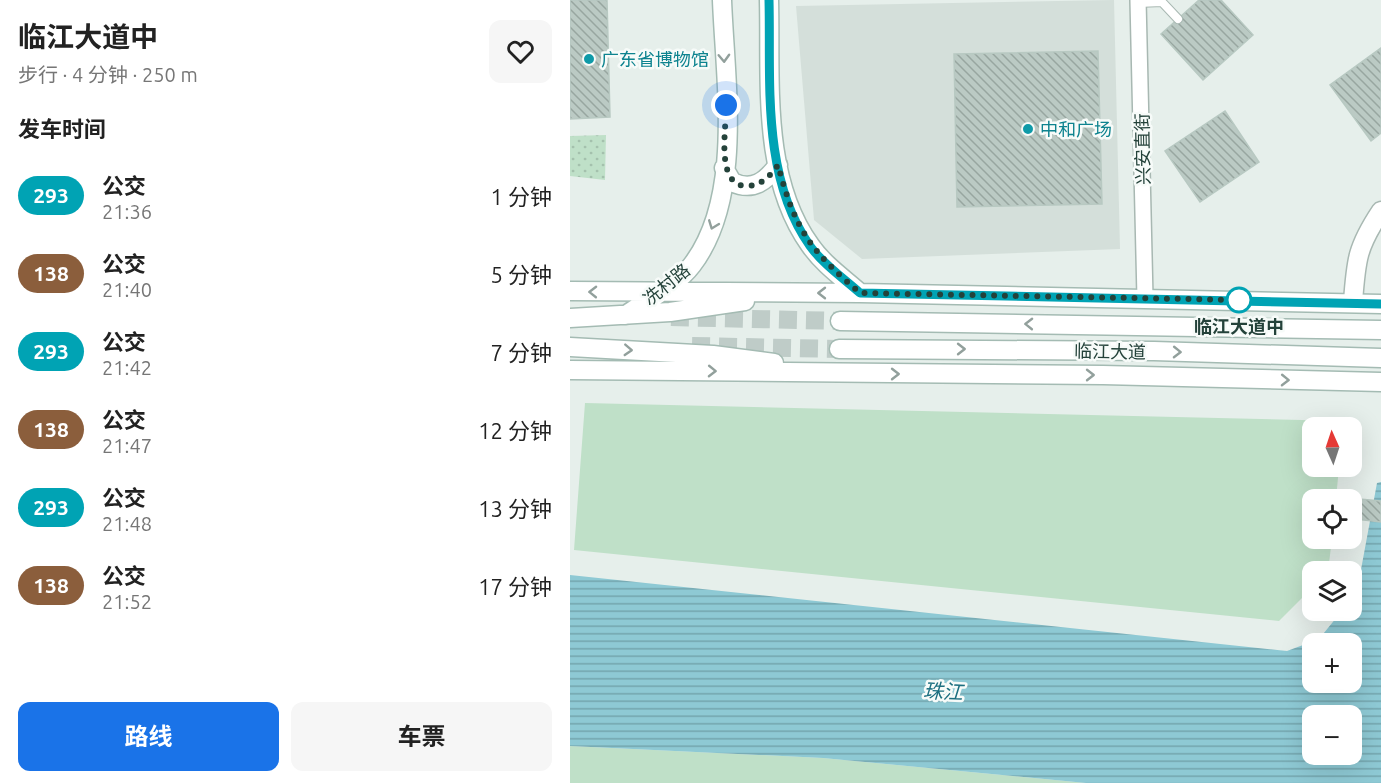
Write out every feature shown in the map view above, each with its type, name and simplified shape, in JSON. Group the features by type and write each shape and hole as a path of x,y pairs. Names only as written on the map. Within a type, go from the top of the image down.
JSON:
{"main road":[{"name":"冼村路","path":"626,315 691,267 714,225 721,198 727,126 722,0"},
{"path":"769,0 771,104 778,165 784,190 810,246 860,293"},
{"path":"724,168 732,182 750,186 768,178 778,165"},
{"path":"1353,302 1355,260 1381,211"},
{"path":"570,291 860,293 1381,304"},
{"path":"570,318 706,308 785,293"},
{"name":"临江大道","path":"840,321 1381,330"},
{"path":"570,347 713,354 836,373"},
{"name":"临江大道","path":"839,349 1154,351 1381,358"},
{"path":"570,370 1381,382"}],"street":[{"name":"兴安直街","path":"1138,2 1145,298"}],"lane":[{"path":"1138,2 1160,1 1178,19"}],"shaded area":[{"path":"1114,0 1120,249 862,259 814,220 796,6"}],"green space":[{"path":"606,135 605,180 570,176 570,136"},
{"path":"585,403 1302,420 1302,477 1338,477 1337,489 1302,489 1302,549 1331,549 1329,561 1302,561 1302,598 1279,621 574,550"},
{"path":"570,746 823,758 1086,783 570,783"}],"water":[{"name":"珠江","path":"1381,482 1381,783 1086,783 823,758 570,746 570,575 1287,651 1302,645 1302,693 1362,693 1362,633 1324,633 1334,621 1362,621 1362,564 1377,483"}],"building":[{"name":"广东省博物馆","path":"570,0 607,0 610,117 570,119"},
{"path":"1199,0 1221,0 1253,35 1203,80 1161,34"},
{"path":"1381,48 1381,133 1371,141 1330,85"},
{"name":"中和广场","path":"1098,51 1102,204 957,207 954,54"},
{"path":"1225,111 1259,162 1200,202 1165,151"},
{"path":"1362,499 1381,501 1381,522 1362,520"}],"tunnel":[{"path":"671,317 840,321"},
{"path":"692,346 839,349"}],"bus line":[{"name":"293","path":"769,0 771,104 776,159 784,190 810,246 860,293 1381,304"}],"place":[{"name":"广东省博物馆","path":"589,59"},
{"name":"中和广场","path":"1028,129"},
{"name":"临江大道中","path":"1239,300"}],"route":[{"path":"726,105 724,168 732,182 741,186 758,184 768,178 778,165 784,190 810,246 860,293 1239,300"}]}
